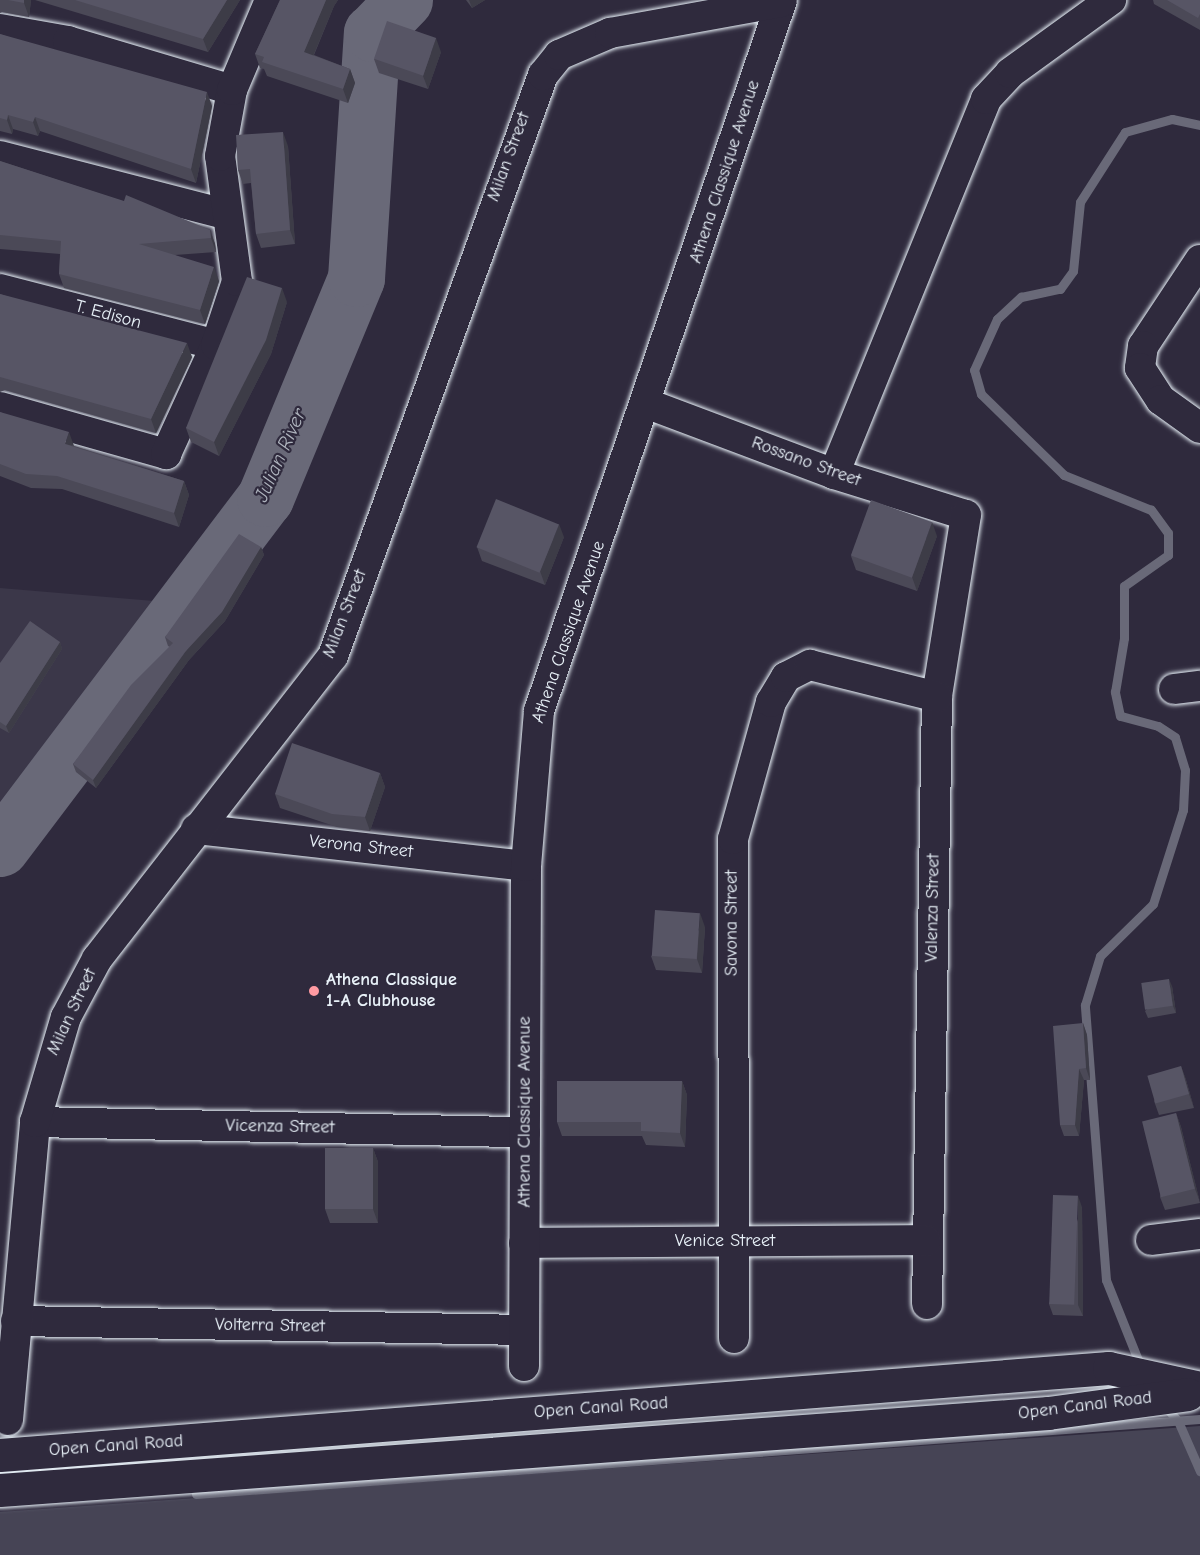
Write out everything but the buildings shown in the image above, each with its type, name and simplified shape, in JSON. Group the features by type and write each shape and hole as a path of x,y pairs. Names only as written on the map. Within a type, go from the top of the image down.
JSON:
{"main road":[{"name":"Open Canal Road","path":"0,1455 1109,1368 1200,1390"},
{"name":"Open Canal Road","path":"0,1490 1048,1413 1200,1390"}],"street":[{"path":"0,407 166,454 216,345 237,281 224,214 220,156 232,90 251,33 270,0"},
{"path":"834,474 986,99 1010,73 1112,0"},
{"name":"Athena Classique Avenue","path":"524,1366 526,866 539,711 648,404 781,1"},
{"name":"Milan Street","path":"8,1420 35,1122 66,1017 97,959 333,656 543,75 559,55 610,33 781,1"},
{"path":"0,29 68,40 232,90"},
{"path":"0,156 224,214"},
{"path":"1200,260 1143,346 1140,368 1161,400 1200,428"},
{"name":"T. Edison","path":"0,289 216,345"},
{"name":"Rossano Street","path":"648,404 834,474 966,515"},
{"name":"Valenza Street","path":"927,1304 926,1240 937,697 966,515"},
{"name":"Savona Street","path":"734,1338 733,839 771,702 786,677 810,665 937,697"},
{"name":"Verona Street","path":"196,829 526,866"},
{"name":"Vicenza Street","path":"35,1122 525,1132"},
{"path":"1151,1240 1200,1234"},
{"name":"Venice Street","path":"524,1243 926,1240"},
{"name":"Volterra Street","path":"16,1321 524,1330"}],"shaded area":[{"path":"0,588 154,601 0,802"},
{"path":"1200,1426 1200,1555 0,1555 0,1512"}],"waterway":[{"name":"Julian River","path":"0,848 265,498 356,278 372,33 404,0"},
{"path":"1138,1360 1106,1280 1085,1005 1100,956 1153,904 1183,810 1185,770 1175,737 1158,726 1120,716 1115,692 1124,638 1124,586 1168,555 1168,533 1151,510 1064,475 981,394 974,370 997,319 1021,297 1060,289 1073,271 1080,202 1125,132 1172,119 1200,125"},
{"path":"1165,1406 1178,1421 1200,1471"},
{"path":"196,1494 1200,1419"}],"place":[{"name":"Athena Classique 1-A Clubhouse","path":"314,991"}]}
